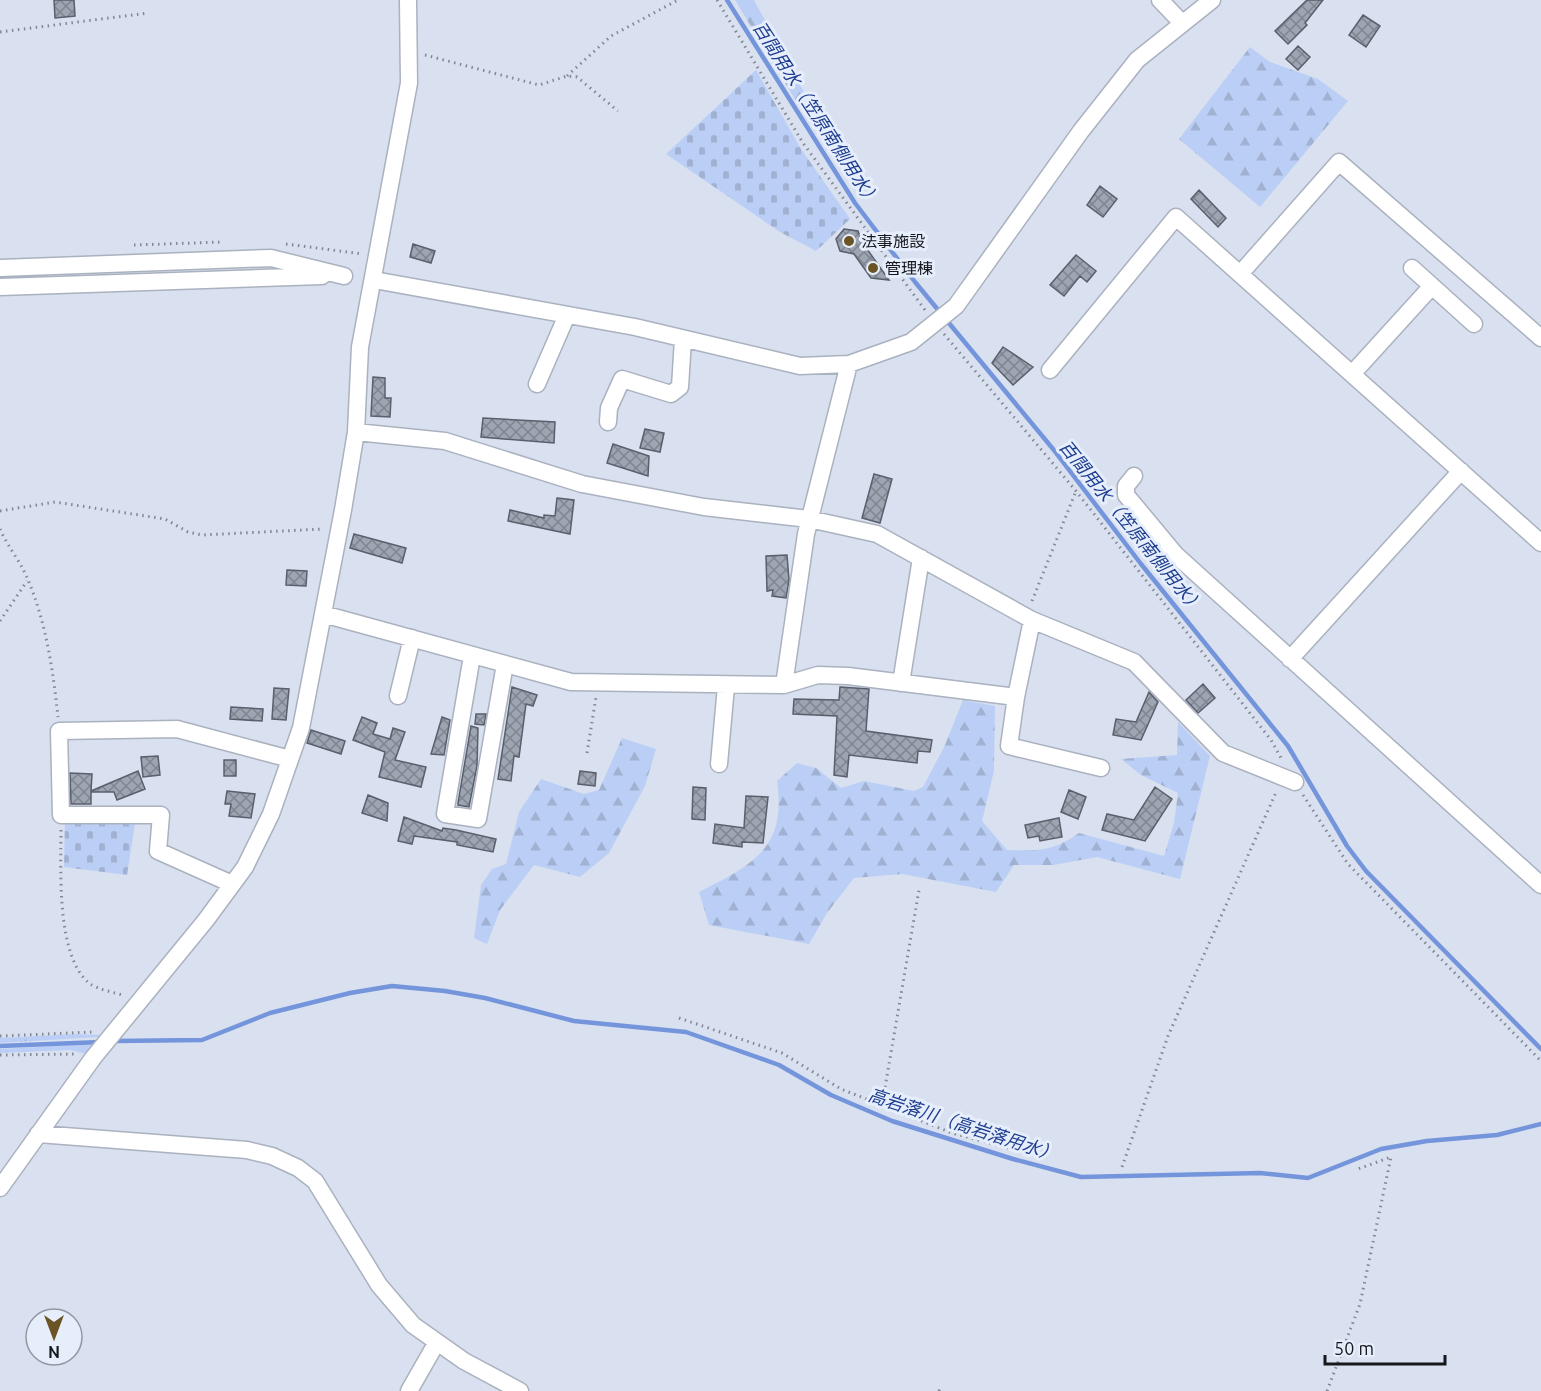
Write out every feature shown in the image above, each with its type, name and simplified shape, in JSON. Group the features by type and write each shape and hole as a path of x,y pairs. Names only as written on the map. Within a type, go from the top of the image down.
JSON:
{"street":[{"path":"0,1188 93,1058 245,867 271,814 290,759 300,728 340,528 356,432 360,347 409,82 408,0"},
{"path":"1160,0 1182,23"},
{"path":"374,280 567,315 800,366 849,364 911,342 956,306 1081,131 1137,60 1212,0"},
{"path":"1240,274 1339,162 1541,338"},
{"path":"1050,370 1176,217 1541,543"},
{"path":"0,268 271,258 344,276 0,287"},
{"path":"1412,268 1474,324"},
{"path":"1352,374 1431,286"},
{"path":"537,384 567,315"},
{"path":"608,422 609,408 622,379 671,394 680,387 683,339"},
{"path":"784,685 809,519 849,364"},
{"path":"356,432 445,441 582,484 704,507 809,519 877,534 1029,618 1134,662 1223,753 1289,779"},
{"path":"1290,659 1461,471"},
{"path":"1134,476 1126,486 1126,495 1176,555 1541,885"},
{"path":"901,683 921,558"},
{"path":"323,614 571,682 726,686 784,685 818,675 1016,697"},
{"path":"1029,618 1009,746 1101,768"},
{"path":"398,696 412,638"},
{"path":"472,656 445,814 478,819 504,664"},
{"path":"719,764 726,686"},
{"path":"232,884 158,851 161,815 61,815 59,730 177,729 290,759"},
{"path":"38,1134 247,1150 272,1156 298,1168 315,1181 379,1285 413,1325 500,1386 520,1391"},
{"path":"409,1391 437,1342"}],"path":[{"path":"410,51 539,86 567,76 610,36 678,0"},
{"path":"717,0 803,143 892,268 1076,491 1271,740 1289,779 1348,864 1541,1060"},
{"path":"0,32 148,13"},
{"path":"567,76 577,77 618,111"},
{"path":"1029,618 1076,491"},
{"path":"0,511 55,502 165,519 188,532 202,535 340,528"},
{"path":"0,529 27,580 37,609 54,676 59,730"},
{"path":"0,621 27,580"},
{"path":"587,753 598,684"},
{"path":"1122,1167 1168,1036 1289,779"},
{"path":"61,815 60,877 67,942 76,965 90,984 125,996 135,1005"},
{"path":"882,1105 920,890"},
{"path":"679,1018 782,1053 841,1089 952,1133 1031,1154"},
{"path":"0,1036 113,1032"},
{"path":"0,1055 71,1053 93,1058"},
{"path":"1327,1391 1360,1304 1390,1157 1355,1170"}],"green space":[{"path":"735,0 754,0 806,96 796,101"},
{"path":"1250,47 1270,62 1318,79 1348,101 1260,207 1179,139"},
{"path":"756,70 801,149 850,219 816,251 780,232 666,154"},
{"path":"963,700 995,706 994,771 982,821 1007,850 1045,849 1062,843 1079,833 1164,856 1174,823 1178,793 1141,775 1121,759 1177,755 1178,722 1210,756 1180,879 1097,857 1054,865 1014,865 996,892 902,874 854,878 827,913 809,944 709,925 699,892 735,873 762,852 771,839 776,823 779,804 777,781 797,763 816,768 841,788 864,781 914,791 923,787 945,745"},
{"path":"622,738 656,749 645,786 609,853 580,877 534,865 500,910 487,944 474,938 481,885 492,869 506,864 519,812 541,779 584,794 599,790"},
{"path":"136,817 127,875 64,867 65,818"},
{"path":"74,1034 101,1035 0,1043 0,1038"},
{"path":"95,1044 87,1054 70,1050 0,1053 0,1049"}],"building":[{"path":"54,0 74,0 75,16 55,18"},
{"path":"1307,0 1323,0 1305,23 1307,25 1288,44 1275,31"},
{"path":"1363,15 1380,26 1366,47 1349,35"},
{"path":"1298,46 1310,57 1298,70 1286,59"},
{"path":"1100,186 1117,199 1103,217 1087,205"},
{"path":"1199,190 1226,218 1218,227 1191,199"},
{"path":"844,229 858,231 862,242 889,280 871,278 854,254 840,251 836,239"},
{"path":"413,244 435,251 431,263 410,257"},
{"path":"1076,255 1096,271 1087,282 1080,276 1064,296 1050,285"},
{"path":"1003,347 1033,367 1013,385 992,363"},
{"path":"373,377 385,378 385,398 391,398 390,417 371,416"},
{"path":"483,418 555,422 554,443 481,437"},
{"path":"645,429 664,433 660,452 640,448"},
{"path":"613,444 649,456 648,476 607,463"},
{"path":"874,474 892,479 880,523 862,518"},
{"path":"557,498 574,500 570,534 508,521 510,510 544,518 544,515 555,516"},
{"path":"354,534 406,548 402,563 350,548"},
{"path":"787,555 789,580 786,598 772,596 773,590 767,591 766,556"},
{"path":"287,570 307,571 306,586 286,585"},
{"path":"1203,684 1215,698 1198,713 1186,700"},
{"path":"512,687 537,695 533,706 526,704 519,757 514,756 511,781 498,779"},
{"path":"840,687 869,689 866,731 932,740 930,752 918,751 917,763 849,755 847,777 834,775 837,716 793,714 794,699 839,700"},
{"path":"274,688 289,689 286,720 272,719"},
{"path":"1149,692 1158,702 1141,740 1113,735 1116,719 1136,722"},
{"path":"231,707 263,709 262,721 230,719"},
{"path":"476,714 486,714 484,725 475,724"},
{"path":"362,717 377,723 373,734 390,739 393,728 405,732 395,760 426,767 421,787 379,777 385,752 353,740"},
{"path":"442,717 450,720 444,755 431,754"},
{"path":"471,726 478,728 477,766 469,807 458,805 458,803"},
{"path":"311,730 345,741 341,754 307,743"},
{"path":"158,756 160,775 143,777 141,757"},
{"path":"224,760 236,760 236,776 224,776"},
{"path":"138,771 145,789 117,800 114,792 91,792 91,804 71,804 70,773 92,774 91,791"},
{"path":"580,771 596,773 595,786 578,784"},
{"path":"693,787 706,788 705,820 692,819"},
{"path":"1155,787 1172,799 1145,841 1102,830 1107,814 1134,820"},
{"path":"1069,790 1086,797 1078,819 1061,812"},
{"path":"227,791 255,794 251,818 229,816 231,804 225,804"},
{"path":"368,795 388,803 387,821 362,813"},
{"path":"746,796 768,797 763,843 742,842 742,847 713,843 715,824 744,828"},
{"path":"404,817 442,831 443,828 496,839 493,852 457,845 457,842 414,836 412,844 398,841"},
{"path":"1059,818 1062,837 1040,841 1039,836 1028,838 1025,825"}],"waterway":[{"name":"百間用水（笠原南側用水）","path":"727,0 855,203 915,282 1053,449 1141,564 1288,746 1347,846 1366,871 1541,1049"},
{"name":"高岩落川（高岩落用水）","path":"113,1041 202,1040 270,1013 350,993 392,986 445,991 485,998 574,1021 686,1032 779,1065 831,1095 892,1121 1013,1159 1081,1177 1260,1173 1308,1178 1381,1149 1427,1141 1497,1135 1541,1124"},
{"name":"高岩落川（高岩落用水）","path":"0,1046 101,1042"}],"place":[{"name":"法事施設","path":"849,241"},
{"name":"管理棟","path":"873,268"}]}
